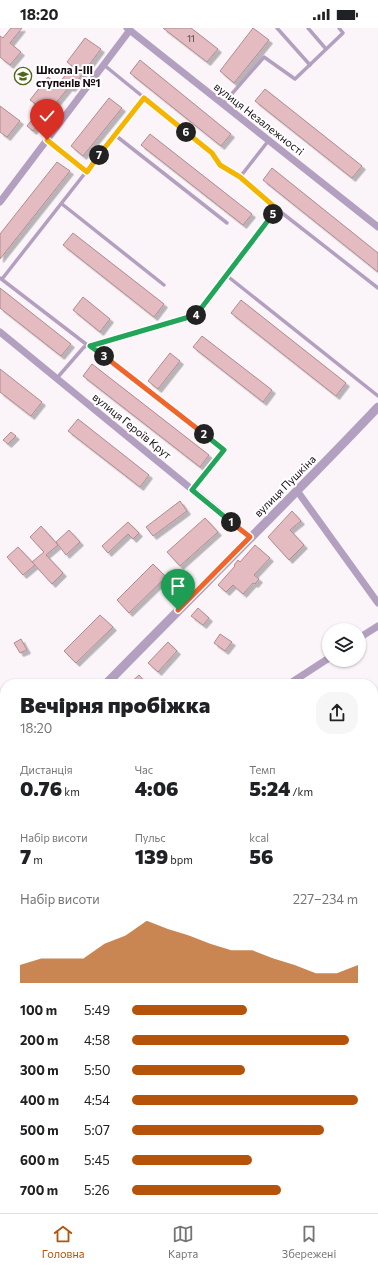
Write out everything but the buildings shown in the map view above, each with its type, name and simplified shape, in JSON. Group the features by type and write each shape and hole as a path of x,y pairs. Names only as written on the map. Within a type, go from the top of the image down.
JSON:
{"street":[{"path":"0,202 104,64 128,29"},
{"name":"вулиця Незалежності","path":"128,29 378,227"},
{"name":"вулиця Героїв Крут","path":"0,332 250,537"},
{"name":"вулиця Пушкіна","path":"111,679 250,537 298,492 378,407"},
{"path":"298,492 378,603"},
{"path":"366,634 378,626"},
{"path":"297,679 322,663"}],"lane":[{"path":"277,28 310,64"},
{"path":"308,28 326,49"},
{"path":"223,104 264,56 296,79 343,33 339,28"},
{"path":"104,64 212,153 220,165 240,177 277,209 378,288"},
{"path":"144,98 62,204 1,279 224,450 192,490"},
{"path":"115,135 227,223"},
{"path":"47,140 87,172"},
{"path":"240,177 269,140"},
{"path":"62,204 164,285"},
{"path":"56,378 84,347 195,316 277,209"},
{"path":"226,275 378,396"}],"place":[{"name":"Школа І-ІІІ ступенів №1","path":"23,76"}],"route":[{"path":"47,140 87,172 144,98 212,153 220,165 240,177 277,209 195,316 90,346 224,450 192,490 250,537 178,610"}]}
